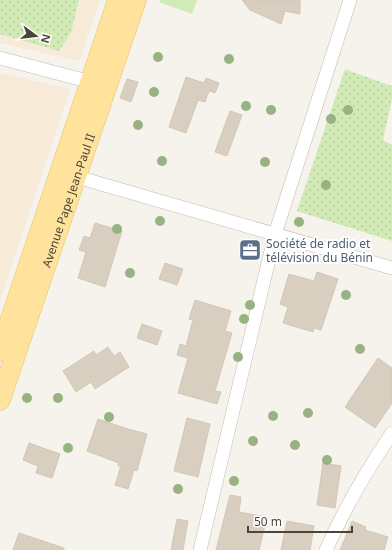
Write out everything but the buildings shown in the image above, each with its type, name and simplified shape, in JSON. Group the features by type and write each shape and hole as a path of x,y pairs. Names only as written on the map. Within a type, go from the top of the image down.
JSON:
{"main road":[{"name":"Avenue Pape Jean-Paul II","path":"0,400 68,175 91,82 118,0"},
{"name":"Avenue Pape Jean-Paul II","path":"0,351 136,0"}],"street":[{"path":"200,550 275,234 350,0"},
{"path":"0,58 91,82"},
{"path":"68,175 392,268"},
{"path":"326,550 336,526 356,490 392,433"}],"shaded area":[{"path":"0,0 100,0 79,61 0,43"},
{"path":"0,73 70,89 0,302"}],"green space":[{"path":"0,0 79,0 71,32 59,51 0,34"},
{"path":"160,0 197,0 192,14 159,2"},
{"path":"345,69 392,86 392,99 383,140 392,145 392,241 297,211"}],"place":[{"name":"Société de radio et télévision du Bénin","path":"250,250"}]}
